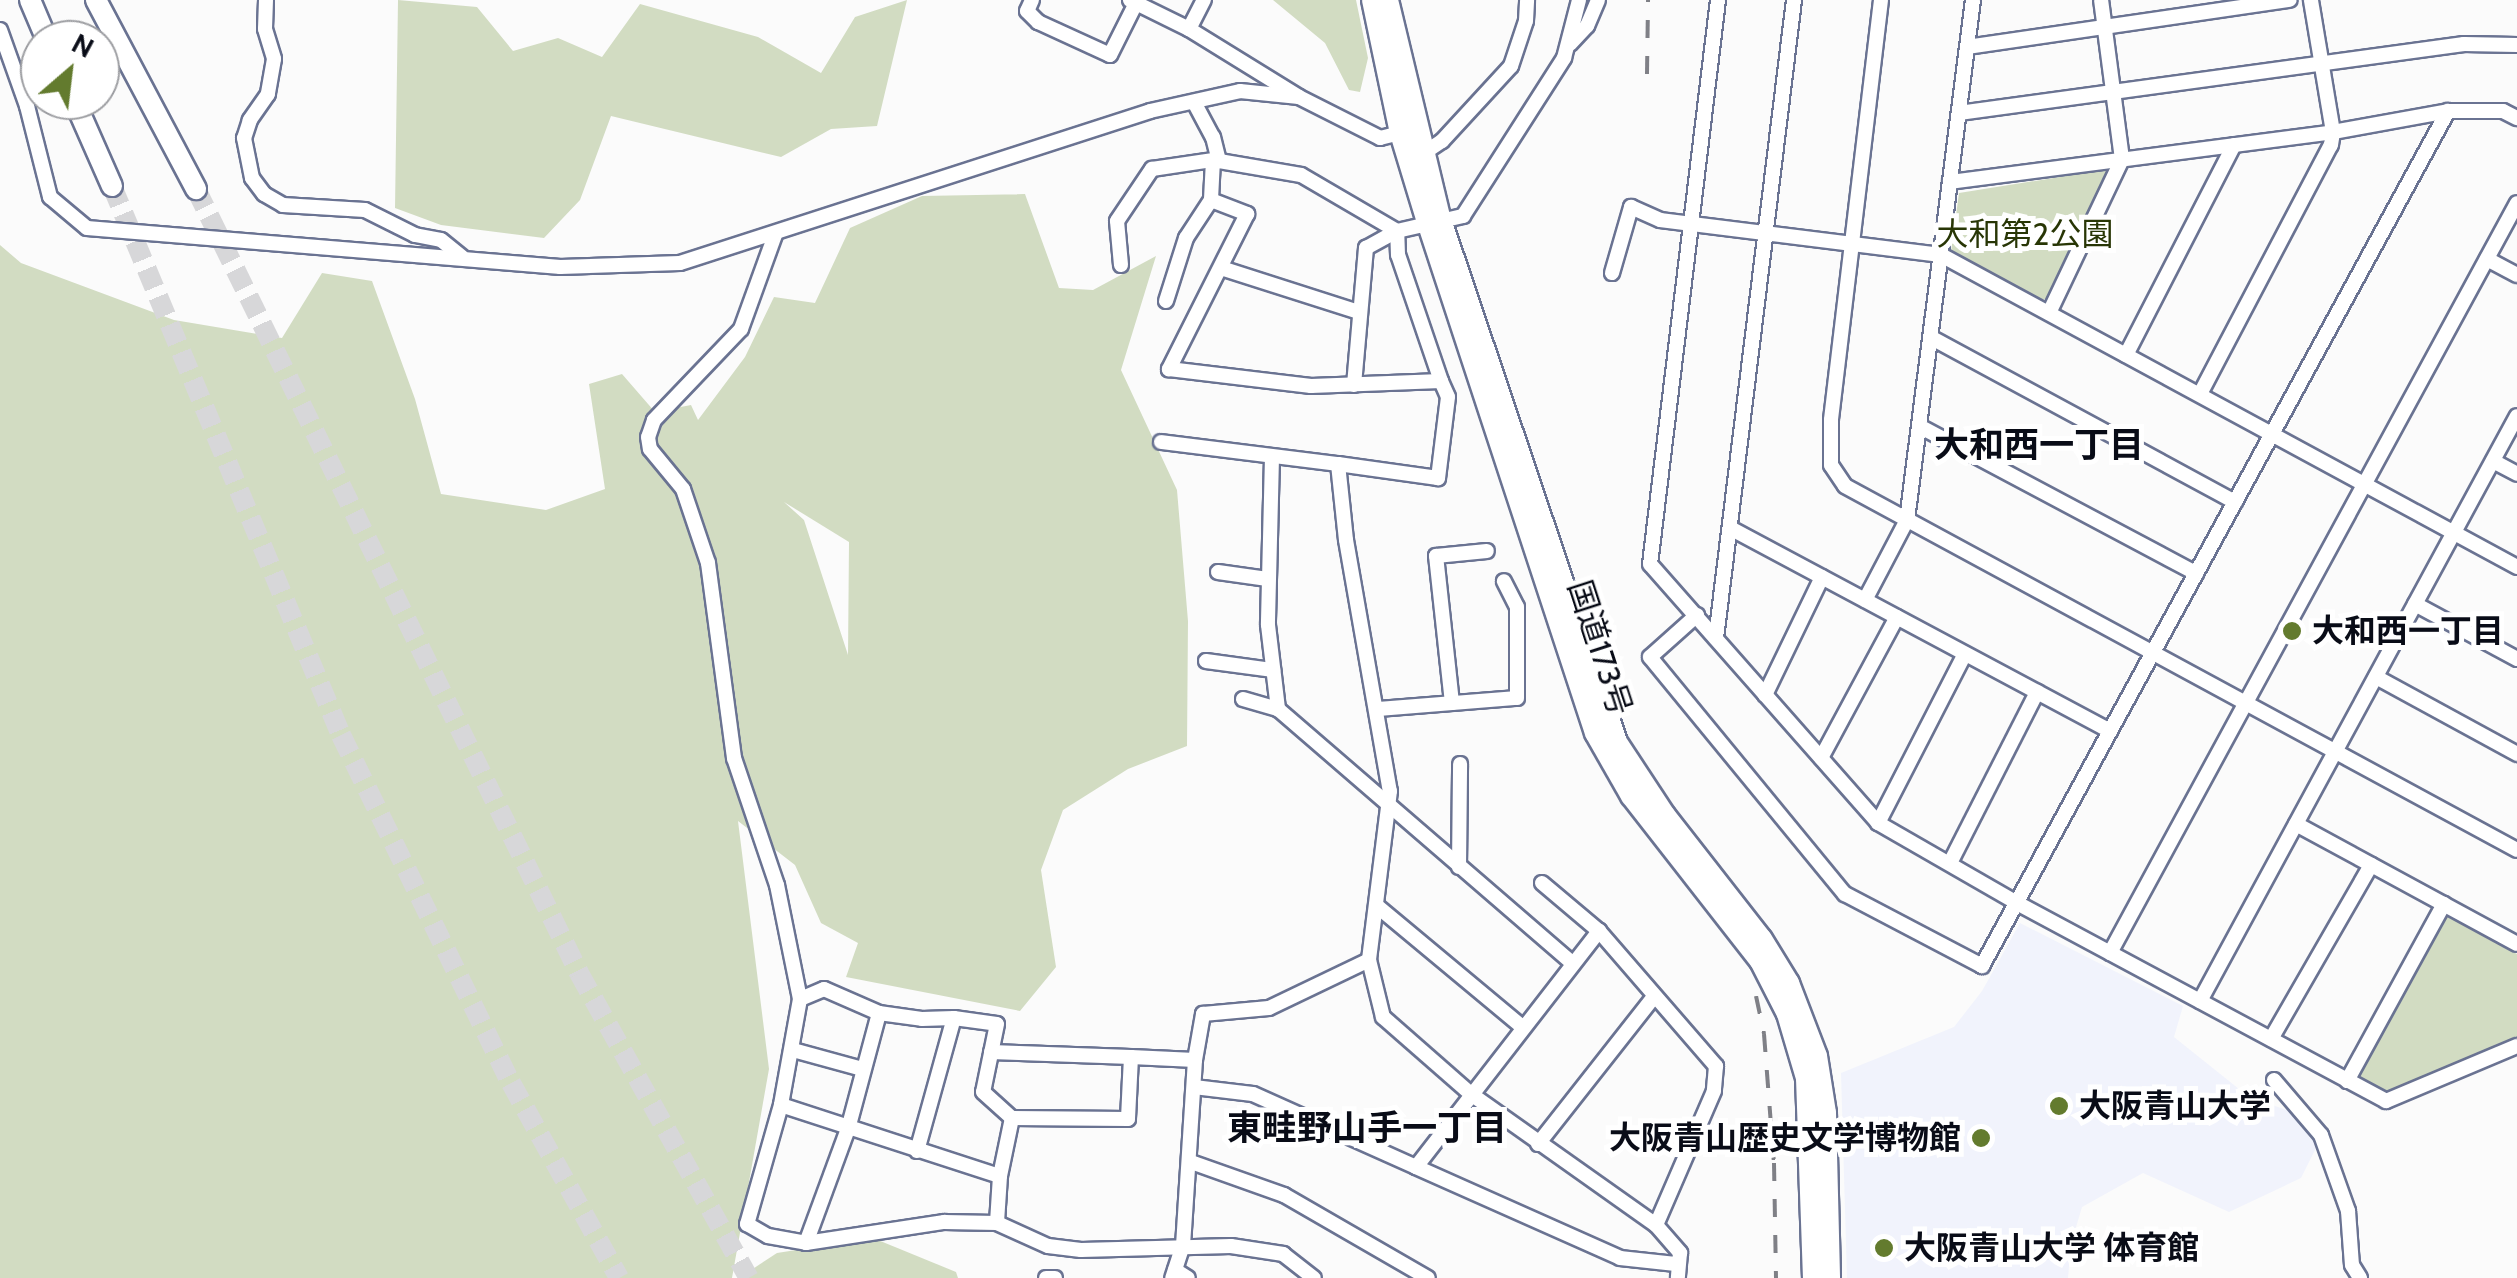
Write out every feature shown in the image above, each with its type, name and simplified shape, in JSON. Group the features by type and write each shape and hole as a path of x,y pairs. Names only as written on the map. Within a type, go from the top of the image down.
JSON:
{"highway":[{"path":"96,0 196,189"},
{"name":"国道173号","path":"1372,0 1434,222 1596,733 1631,796 1760,960 1787,1014 1806,1078 1813,1278"},
{"name":"国道173号","path":"1388,0 1409,131 1424,153 1434,222 1617,742 1666,815 1762,939 1789,983 1817,1056 1826,1113 1830,1278"},
{"path":"83,120 112,186"}],"street":[{"path":"266,0 265,29 274,60 268,94 250,120 244,138 252,178 264,194 284,205 364,210 416,235 441,240 462,258"},
{"path":"1032,0 1028,10 1038,22 1110,55 1133,2 1189,29 1299,97 1380,138 1409,131"},
{"path":"1189,29 1204,0"},
{"path":"1424,153 1442,142 1510,66 1526,22 1526,0"},
{"path":"1569,45 1579,0"},
{"path":"1354,386 1366,248 1397,231 1463,216 1569,45 1587,26 1598,0"},
{"path":"1718,0 1650,564 1878,823 2017,903 2386,1101 2517,1046"},
{"path":"1716,638 1794,0"},
{"path":"1881,0 1831,420 1831,465 1845,486 2517,850"},
{"path":"1865,600 1907,520 1973,0"},
{"path":"2049,313 2122,160 2100,0"},
{"path":"1967,47 2290,0"},
{"path":"2200,394 2331,144 2333,132 2310,0"},
{"path":"0,30 27,106 50,197 87,228 620,268 680,263 775,235 1150,111 1240,91 1299,97"},
{"path":"1959,113 2464,44 2517,46"},
{"path":"1166,301 1186,238 1211,200 1216,161 1213,136 1194,102"},
{"path":"1698,615 1650,657 1845,894 1982,966 2448,111"},
{"path":"1950,182 2333,132 2448,111 2503,111 2517,118"},
{"path":"2126,354 2234,145"},
{"path":"1121,265 1117,220 1152,169 1216,161 1302,176 1397,231"},
{"path":"1211,200 1246,214 1169,368 1311,386 1441,381"},
{"path":"2110,952 2517,203"},
{"path":"1612,273 1631,208 1660,220 1941,255 2517,566"},
{"path":"1161,442 1438,478 1448,397 1398,255 1397,231"},
{"path":"775,235 741,329 654,420 648,437 650,449 683,489 698,530 724,667 734,758 777,885 800,999 782,1105 747,1224 768,1236 806,1243 944,1222 997,1223 1048,1246 1081,1250 1183,1246 1283,1254 1314,1278"},
{"path":"2487,258 2517,275"},
{"path":"1222,268 1359,312"},
{"path":"1930,337 2235,502"},
{"path":"2200,1001 2517,416"},
{"path":"1919,426 2196,574"},
{"path":"1272,457 1268,579 1278,709"},
{"path":"2493,461 2517,474"},
{"path":"1194,1086 1254,1094 1620,1258 1677,1271 1680,1252 1656,1225 1471,1094 1384,1017 1369,960 1388,807 1379,709 1346,540 1338,464"},
{"path":"1730,528 2110,731"},
{"path":"1452,703 1436,556 1487,551"},
{"path":"1218,572 1268,579"},
{"path":"1766,694 1822,577"},
{"path":"1379,709 1517,698 1518,607 1504,581"},
{"path":"2416,604 2517,659"},
{"path":"1821,758 1897,617"},
{"path":"1878,823 1965,654"},
{"path":"1206,661 1273,670"},
{"path":"2376,677 2517,754"},
{"path":"1950,863 2037,692"},
{"path":"1243,698 1278,709 1572,963"},
{"path":"1459,867 1460,764"},
{"path":"2296,824 2517,944"},
{"path":"2271,1039 2372,864"},
{"path":"1542,883 1599,931 1653,998 1716,1066 1714,1091 1656,1225"},
{"path":"2348,1080 2444,904"},
{"path":"1377,906 1522,1026"},
{"path":"1416,1167 1599,931"},
{"path":"1178,1275 1191,1162 1195,1060 1203,1014 1269,1008 1369,960"},
{"path":"800,999 824,989 866,1011 997,1024 983,1092 1012,1118 1128,1120 1131,1057"},
{"path":"1538,1144 1653,998"},
{"path":"806,1243 848,1129 879,1012"},
{"path":"917,1151 954,1018"},
{"path":"792,1050 862,1070"},
{"path":"992,1052 1195,1060"},
{"path":"2274,1080 2321,1136 2348,1211 2352,1265 2360,1278"},
{"path":"782,1105 1000,1176"},
{"path":"997,1223 1000,1176 1012,1118"},
{"path":"1191,1162 1284,1195 1428,1278"},
{"path":"1046,1278 1055,1278"}],"shaded area":[{"name":"大阪青山大学","path":"2020,923 2183,1006 2174,1037 2249,1097 2301,1115 2320,1140 2301,1178 2229,1212 2143,1173 2082,1207 2071,1244 2068,1278 1847,1278 1841,1073 1954,1027 1982,991"}],"green space":[{"path":"398,0 477,7 513,51 558,38 602,57 640,4 758,37 821,73 855,17 907,0 877,126 831,129 781,157 611,116 580,200 544,238 441,225 395,208"},
{"path":"1273,0 1356,0 1368,58 1360,92 1349,90 1325,43"},
{"name":"大和第2公園","path":"2110,169 2116,175 2048,298 2041,300 1951,252 1959,193"},
{"path":"1025,194 1059,288 1093,290 1156,256 1121,370 1177,490 1188,621 1187,746 1128,769 1063,810 1041,870 1056,967 1020,1011 846,977 858,943 821,923 795,865 738,821 769,1069 732,1278 0,1278 0,245 21,263 174,320 282,338 322,273 372,281 415,399 441,494 546,510 605,489 589,384 622,374 655,412 691,405 698,420 745,357 774,297 815,303 850,228 922,196","holes":["784,502 849,542 848,655 804,520"]},
{"path":"2441,913 2517,954 2517,1040 2384,1096 2352,1079"},
{"path":"873,1238 956,1272 958,1278 739,1278 777,1253"}],"tunnel":[{"path":"112,186 341,735 511,1083 619,1278"},
{"path":"196,189 579,973 749,1278"}],"railway":[{"path":"1647,74 1648,0"},
{"path":"1756,996 1764,1034 1774,1163 1776,1278"}],"place":[{"name":"大和西一丁目","path":"2292,631"},
{"name":"大阪青山大学","path":"2059,1106"},
{"name":"大阪青山歴史文学博物館","path":"1981,1138"},
{"name":"大阪青山大学 体育館","path":"1884,1248"}],"district":[{"name":"大和西一丁目","path":"2039,445"},
{"name":"東畦野山手一丁目","path":"1367,1128"}]}
